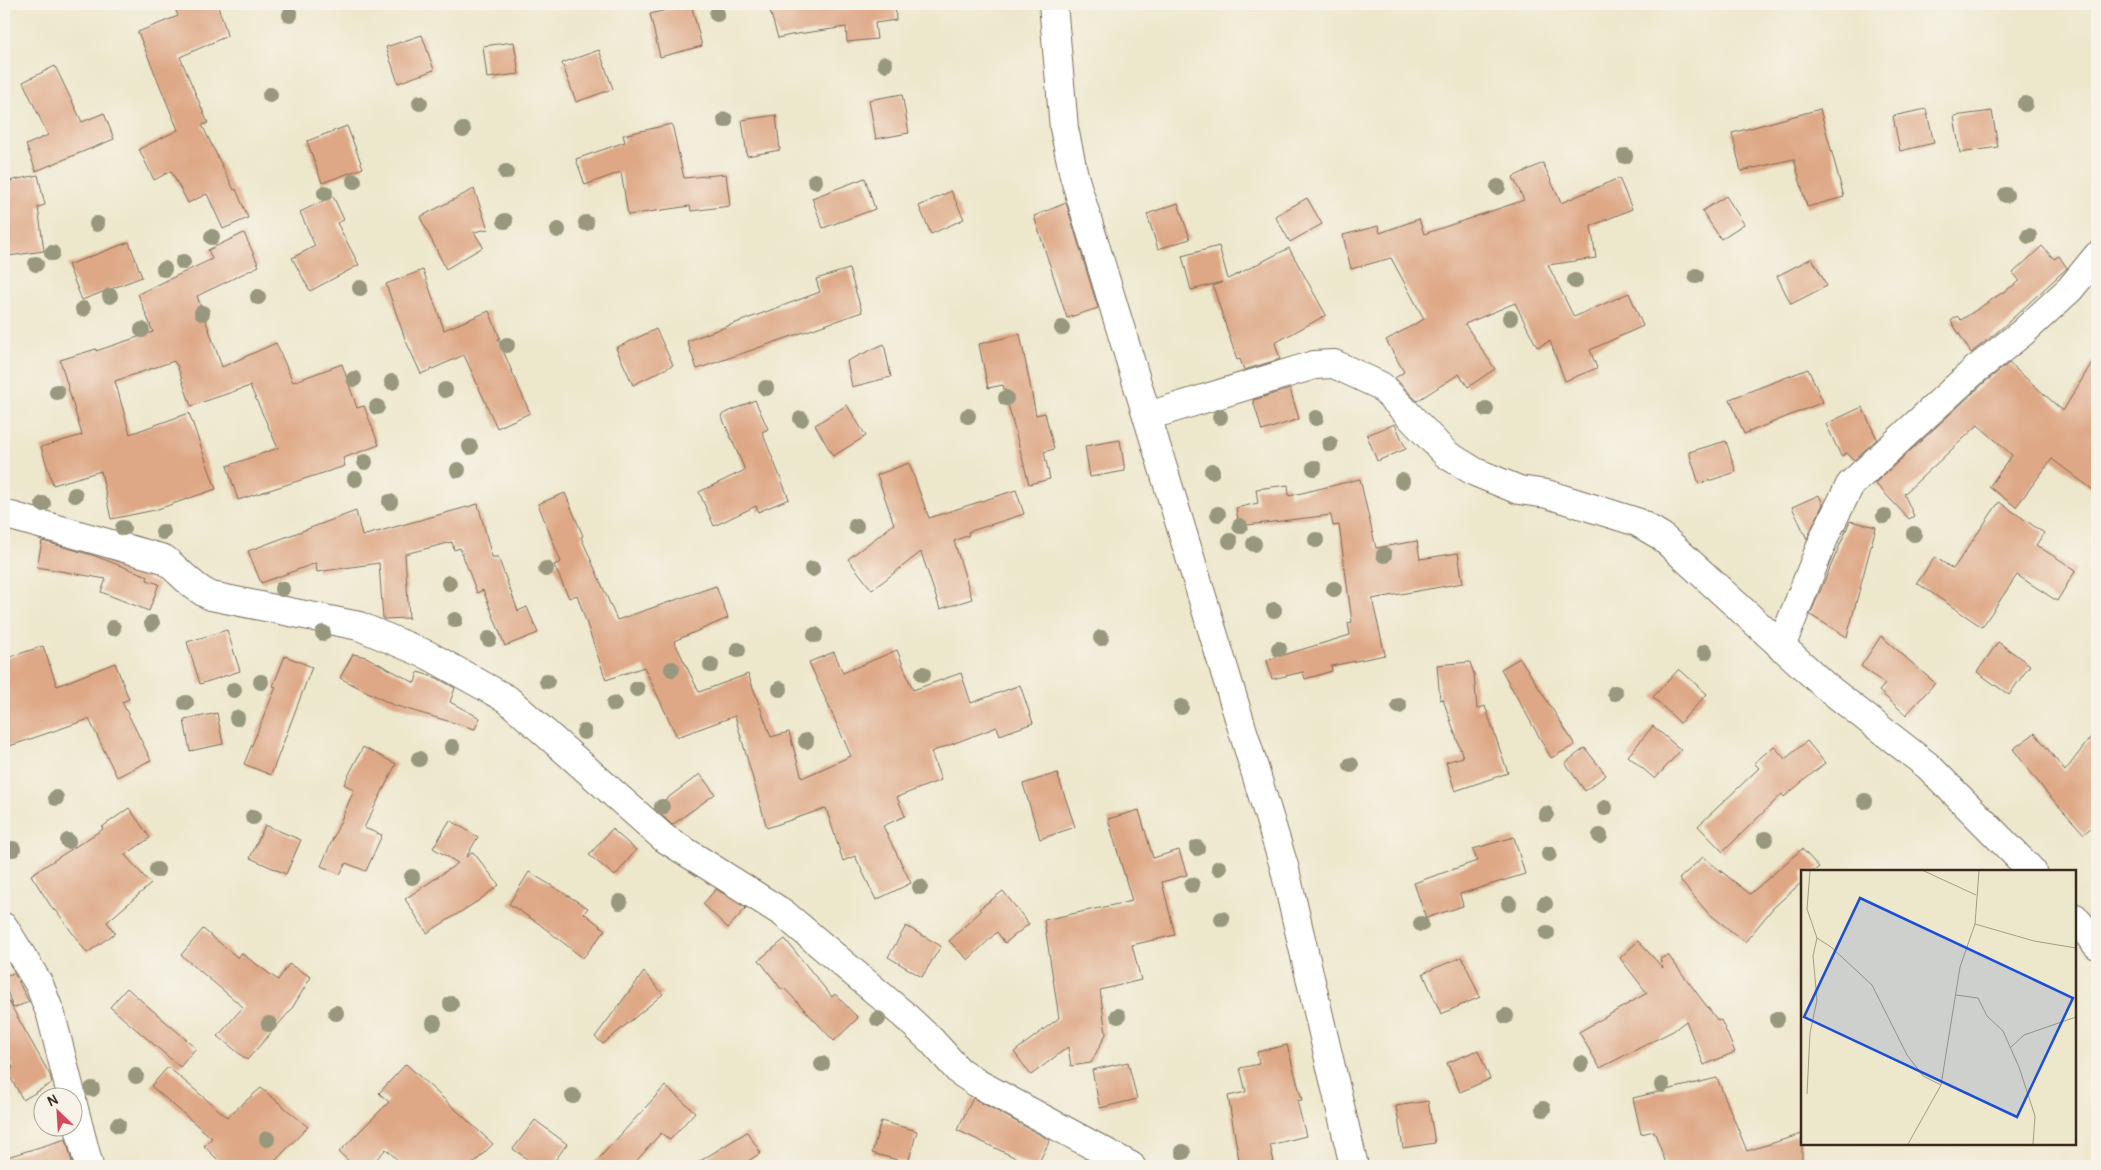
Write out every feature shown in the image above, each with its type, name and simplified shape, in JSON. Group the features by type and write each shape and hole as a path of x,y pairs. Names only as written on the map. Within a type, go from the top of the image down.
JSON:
{"street":[{"path":"1053,4 1064,128 1074,176 1284,866 1354,1166"},
{"path":"1781,647 1826,533 1850,486 1975,370 2029,327 2070,289 2097,256"},
{"path":"1148,416 1314,364 1334,364 1381,386 1446,454 1475,472 1519,490 1547,494 1638,522 1660,536 1824,685 1928,766 2031,870"},
{"path":"4,514 164,559 200,592 210,596 359,626 428,656 507,699 664,838 763,898 783,913 904,1015 932,1041 959,1071 977,1083 1131,1166"},
{"path":"2076,919 2097,945"},
{"path":"4,927 39,984 51,1015 69,1088"},
{"path":"82,1138 89,1166"}],"building":[{"path":"173,4 217,4 227,36 180,57 208,123 202,125 234,190 236,189 248,218 223,229 207,194 188,203 171,171 154,180 139,149 178,130 138,32 178,16"},
{"path":"691,4 702,46 660,57 650,14"},
{"path":"768,4 895,4 896,20 875,23 877,39 847,42 846,27 778,38"},
{"path":"422,35 434,70 398,83 386,47"},
{"path":"514,42 519,74 487,78 483,46"},
{"path":"599,50 613,89 576,102 562,63"},
{"path":"55,66 82,122 104,113 114,139 36,171 26,145 48,135 23,82"},
{"path":"902,94 909,133 876,139 869,100"},
{"path":"1820,109 1844,197 1807,207 1794,159 1741,171 1732,133"},
{"path":"1926,109 1934,143 1900,151 1893,116"},
{"path":"1992,111 1998,147 1960,153 1954,116"},
{"path":"776,115 780,150 747,156 742,120"},
{"path":"672,124 684,178 726,174 730,206 691,211 690,206 628,215 621,172 585,185 576,159 625,142 623,135"},
{"path":"347,126 363,168 322,183 307,141"},
{"path":"1543,163 1561,203 1619,178 1632,209 1591,226 1596,258 1548,265 1574,317 1629,293 1643,326 1590,350 1597,368 1565,381 1550,341 1537,347 1515,303 1465,324 1495,369 1468,387 1459,374 1417,401 1395,378 1404,372 1386,340 1424,319 1391,258 1351,269 1343,235 1378,226 1380,233 1419,219 1424,234 1524,200 1513,177"},
{"path":"38,175 45,205 38,207 44,251 8,256 4,222 4,182"},
{"path":"865,178 875,209 823,228 812,198"},
{"path":"474,189 488,229 474,232 483,247 446,269 420,217"},
{"path":"951,191 964,219 931,234 919,206"},
{"path":"333,196 344,220 337,223 359,265 310,291 292,258 315,246 300,212"},
{"path":"1726,196 1744,224 1721,239 1702,211"},
{"path":"1307,198 1322,224 1290,242 1275,216"},
{"path":"1066,203 1098,308 1067,318 1034,216"},
{"path":"1178,203 1190,239 1158,249 1147,214"},
{"path":"244,233 259,266 197,296 222,367 276,343 293,382 342,364 357,408 364,406 379,445 343,458 345,466 238,500 227,466 278,448 250,386 191,406 174,361 115,381 130,434 189,413 216,489 155,510 111,519 101,471 53,485 41,447 82,435 60,360 96,349 96,351 153,332 138,294 212,259 208,250"},
{"path":"129,242 142,277 82,300 68,265"},
{"path":"1219,246 1228,279 1289,248 1326,315 1275,343 1280,359 1244,370 1240,359 1237,360 1213,286 1222,282 1191,290 1182,256"},
{"path":"2042,246 2054,259 2059,256 2067,268 2002,328 1971,353 1951,321 1957,316 1961,320 2020,281 2013,273"},
{"path":"1812,258 1827,286 1791,304 1777,276"},
{"path":"849,269 862,312 697,369 687,341 820,292 816,279"},
{"path":"423,270 444,330 489,311 500,338 498,339 530,413 497,428 464,355 421,374 405,339 386,284"},
{"path":"656,329 673,365 633,385 616,348"},
{"path":"1020,334 1036,415 1045,413 1054,449 1044,452 1050,479 1029,484 1003,385 988,388 979,344"},
{"path":"884,344 891,377 852,387 847,361"},
{"path":"2097,354 2097,493 2052,459 2016,507 1989,487 2012,455 1978,425 1904,494 1914,516 1909,519 1875,483 1985,382 2009,363 2063,411"},
{"path":"1808,369 1823,402 1744,434 1730,399"},
{"path":"1290,389 1299,419 1262,431 1253,400"},
{"path":"755,400 768,429 762,432 789,499 758,512 756,506 714,526 699,492 745,470 721,415"},
{"path":"847,405 866,436 833,456 815,425"},
{"path":"1862,407 1877,439 1854,460 1847,453 1841,456 1826,424"},
{"path":"1395,424 1406,449 1377,461 1367,435"},
{"path":"1120,440 1125,471 1090,477 1085,446"},
{"path":"1726,441 1736,472 1699,484 1689,452"},
{"path":"909,463 929,518 1016,490 1024,514 968,532 969,535 954,541 972,599 940,609 921,552 872,590 848,559 894,524 877,475"},
{"path":"1360,479 1376,548 1417,541 1420,559 1458,553 1463,583 1372,599 1385,655 1331,666 1332,671 1305,679 1303,672 1272,679 1267,660 1350,635 1348,623 1352,622 1339,525 1333,526 1331,515 1239,526 1236,508 1258,503 1256,489 1288,485 1289,496"},
{"path":"565,493 583,536 581,537 617,620 716,586 728,618 674,641 699,692 748,674 771,737 789,732 802,778 851,756 809,662 834,652 843,673 897,650 913,690 961,673 971,703 1020,685 1033,723 1000,735 997,727 931,752 941,780 897,797 905,816 883,826 911,883 876,900 855,856 843,861 826,808 767,828 735,716 677,737 644,667 606,680 577,595 569,598 554,565 561,562 538,504"},
{"path":"1819,495 1823,504 1807,539 1792,507"},
{"path":"1999,502 2044,533 2036,545 2076,570 2057,601 2017,575 1982,627 1917,583 1935,557 1953,569"},
{"path":"478,504 492,557 498,557 518,611 527,607 538,633 505,646 483,590 477,593 460,548 454,550 452,542 405,554 409,618 383,619 379,563 317,572 316,563 261,583 248,551 356,511 362,536"},
{"path":"1850,521 1876,527 1847,637 1810,615"},
{"path":"42,541 92,555 148,576 147,580 159,584 149,611 101,592 106,579 37,567"},
{"path":"227,630 240,671 200,684 187,642"},
{"path":"1881,636 1935,683 1906,715 1879,691 1885,684 1861,666"},
{"path":"1998,642 2030,665 2009,695 1977,672"},
{"path":"43,646 57,686 115,663 129,699 122,702 151,760 117,777 89,719 4,748 4,659"},
{"path":"353,654 366,657 415,683 418,672 437,678 455,688 450,702 480,718 475,729 393,705 340,678"},
{"path":"285,656 312,667 271,775 244,764 276,687 273,686"},
{"path":"1520,658 1575,745 1551,758 1501,669"},
{"path":"1470,662 1474,674 1477,709 1485,706 1508,773 1455,791 1446,762 1463,757 1443,699 1440,700 1437,665"},
{"path":"1679,669 1707,694 1680,723 1653,697"},
{"path":"217,713 223,744 190,751 184,720"},
{"path":"1653,726 1681,750 1655,779 1628,756"},
{"path":"2097,729 2097,822 2084,834 2046,792 2013,749 2035,733 2065,771"},
{"path":"1807,741 1825,763 1784,797 1782,794 1723,852 1698,826 1759,768 1754,763 1774,746 1785,759"},
{"path":"363,747 396,764 364,828 382,835 366,871 346,863 340,874 321,866 354,790 344,784"},
{"path":"1585,748 1606,775 1585,791 1565,763"},
{"path":"1057,773 1075,827 1040,839 1023,784"},
{"path":"700,774 715,794 672,825 654,808"},
{"path":"129,808 150,838 125,855 151,884 107,922 115,933 87,953 55,909 54,911 31,875 103,829 102,827"},
{"path":"1139,810 1153,858 1179,850 1187,875 1162,882 1175,935 1132,945 1141,980 1100,990 1106,1034 1091,1063 1071,1066 1068,1047 1031,1075 1014,1052 1059,1018 1044,920 1132,901 1108,819"},
{"path":"450,820 478,837 466,857 473,852 499,885 478,901 427,933 405,899 458,863 433,848"},
{"path":"265,825 301,840 286,874 250,858"},
{"path":"612,829 636,850 615,876 589,855"},
{"path":"1514,837 1525,874 1460,894 1463,906 1426,918 1414,883 1477,861 1473,849"},
{"path":"1802,849 1819,867 1815,870 1801,870 1801,883 1773,908 1745,942 1707,912 1679,879 1703,857 1750,894"},
{"path":"529,872 588,908 584,913 605,930 583,958 538,923 509,904"},
{"path":"716,889 746,908 728,928 703,904"},
{"path":"1003,891 1029,924 1005,943 997,932 968,960 949,941 981,911 979,909"},
{"path":"906,926 941,946 922,977 888,957"},
{"path":"203,929 238,958 241,953 278,980 289,964 311,977 291,1010 247,1060 218,1036 243,1007 181,955"},
{"path":"785,939 832,997 835,994 858,1018 834,1041 784,988 782,990 759,960"},
{"path":"1638,941 1663,968 1660,959 1668,955 1718,1021 1721,1020 1735,1052 1704,1065 1686,1021 1673,1031 1600,1068 1579,1032 1647,993 1620,958"},
{"path":"1462,957 1480,997 1441,1014 1423,973"},
{"path":"644,972 663,994 603,1044 595,1037"},
{"path":"14,973 29,1002 13,1008 4,982 4,976"},
{"path":"127,988 196,1048 180,1067 110,1007"},
{"path":"4,993 50,1075 52,1083 43,1088 32,1088 32,1095 23,1100 7,1071 13,1068 4,1048"},
{"path":"1287,1045 1302,1100 1297,1101 1306,1136 1270,1145 1274,1162 1254,1166 1240,1166 1228,1096 1246,1092 1240,1068 1259,1064 1257,1052"},
{"path":"1478,1050 1490,1079 1460,1092 1447,1063"},
{"path":"1128,1062 1137,1099 1100,1108 1092,1070"},
{"path":"406,1064 493,1144 471,1166 404,1166 386,1149 370,1166 354,1166 339,1152 389,1102 379,1093"},
{"path":"168,1067 227,1117 261,1088 308,1127 270,1166 224,1166 204,1146 212,1138 151,1086"},
{"path":"1717,1078 1747,1151 1801,1134 1802,1166 1667,1166 1654,1131 1641,1134 1633,1098"},
{"path":"665,1086 695,1112 670,1140 661,1133 632,1166 592,1166"},
{"path":"973,1098 1050,1140 1037,1166 1033,1166 957,1130"},
{"path":"1428,1101 1435,1143 1403,1148 1396,1106"},
{"path":"535,1120 567,1144 551,1166 537,1166 513,1149"},
{"path":"881,1121 917,1131 908,1163 872,1153"},
{"path":"747,1132 761,1153 740,1166 692,1166"},
{"path":"66,1139 73,1166 4,1166 4,1158"}]}
